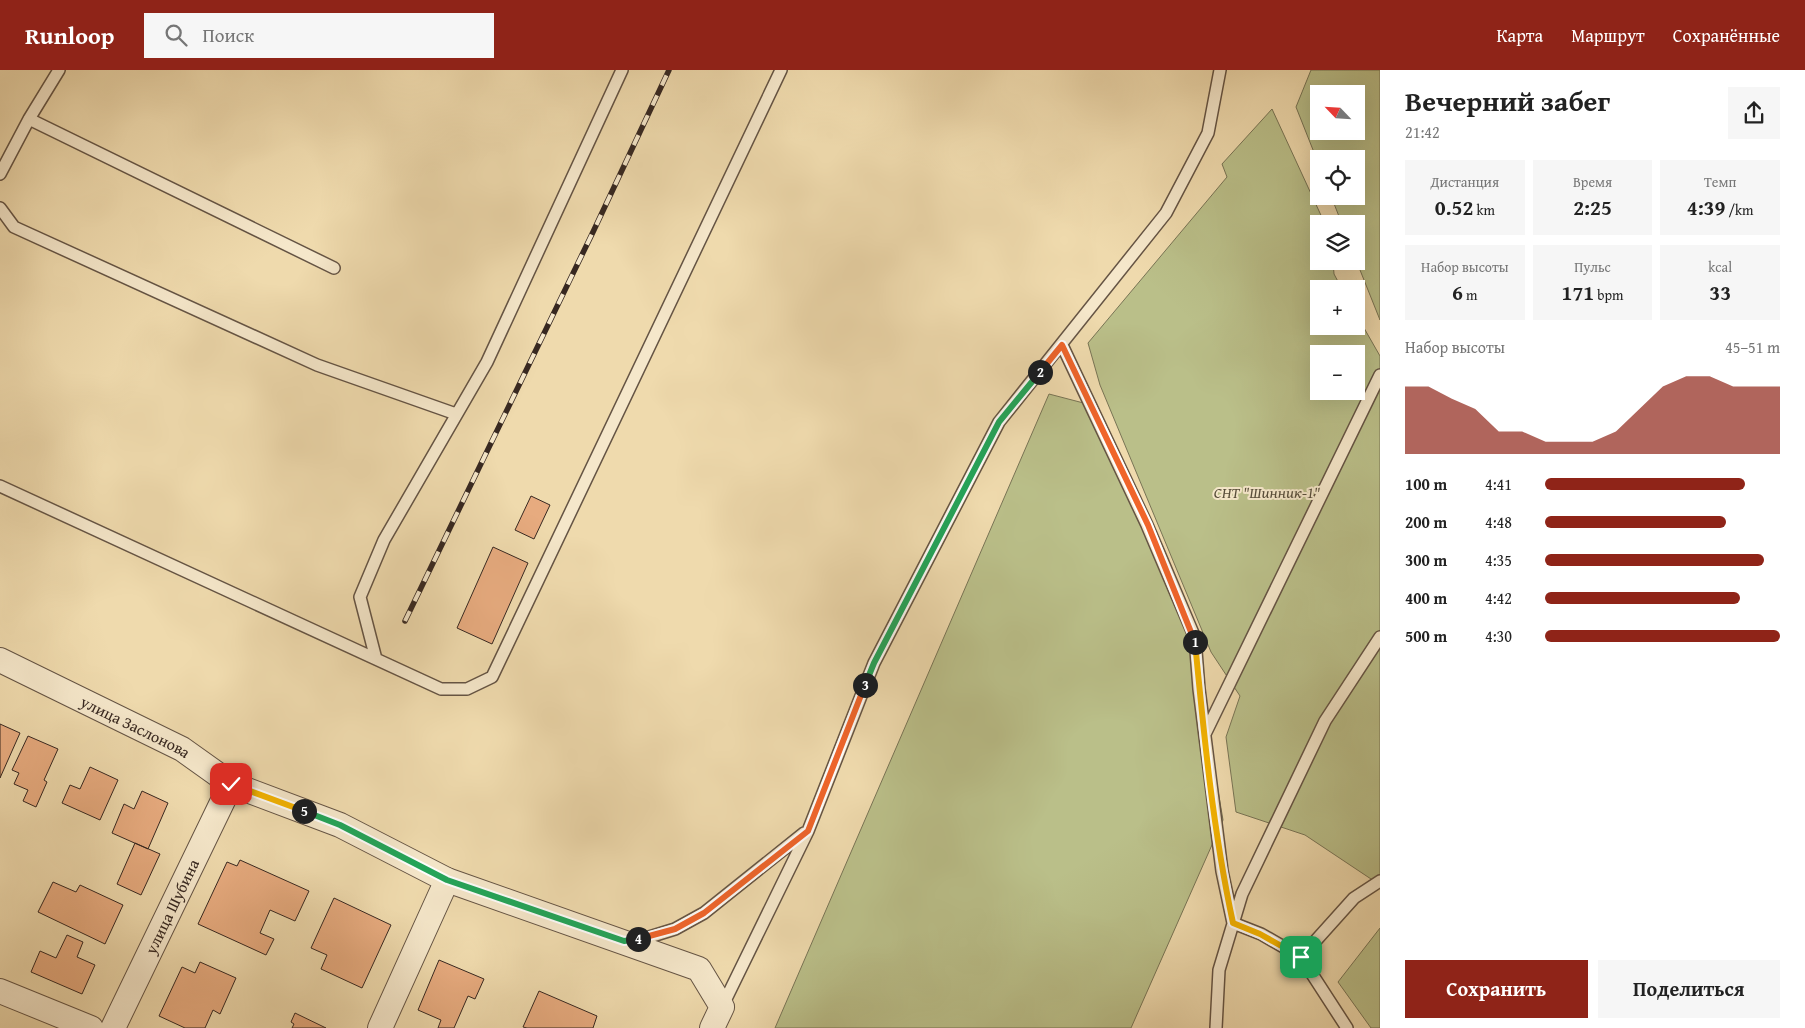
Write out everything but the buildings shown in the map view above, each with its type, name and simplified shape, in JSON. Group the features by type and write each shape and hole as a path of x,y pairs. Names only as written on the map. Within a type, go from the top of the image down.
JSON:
{"street":[{"name":"улица Заслонова","path":"0,660 182,748 231,784 340,825 447,880 699,969 717,1018"},
{"name":"улица Шубина","path":"112,1028 231,784"},
{"path":"380,1028 447,880"},
{"path":"0,991 91,1028"}],"lane":[{"path":"0,174 29,119 59,70"},
{"path":"376,659 360,597 384,540 487,362 622,70"},
{"path":"0,486 441,689 466,689 492,677 781,70"},
{"path":"717,1018 808,831 874,663 999,422 1166,213 1208,132 1220,70"},
{"path":"29,119 334,268"},
{"path":"0,208 14,227 317,366 456,414"},
{"path":"1062,345 1148,525 1195,638 1222,871 1233,923"},
{"path":"1205,734 1380,375"},
{"path":"1216,1028 1219,970 1242,894 1325,721 1380,637"},
{"path":"624,941 646,938 675,929 704,913 808,831"},
{"path":"1301,957 1354,898 1380,881"},
{"path":"1233,923 1260,934 1301,957 1347,1028"}],"green space":[{"path":"1311,70 1380,70 1380,320 1360,270 1365,270 1365,215 1338,215 1335,205 1365,205 1365,150 1313,150 1296,107"},
{"name":"СНТ \"Шинник-1\"","path":"1272,109 1310,191 1310,205 1316,205 1321,215 1310,215 1310,270 1334,270 1337,280 1310,280 1310,335 1365,335 1365,330 1380,356 1380,885 1305,835 1236,812 1226,737 1240,696 1211,652 1100,385 1088,343 1227,177 1222,164"},
{"path":"1049,394 1095,406 1194,649 1223,820 1131,1028 775,1028"},
{"path":"1380,928 1380,1028 1371,1028 1338,982"}],"railway":[{"path":"405,621 669,70"}],"route":[{"path":"231,784 340,825 447,880 624,941 646,938 675,929 704,913 808,831 874,663 999,422 1062,345 1148,525 1195,638 1222,871 1233,923 1260,934 1301,957"}]}
